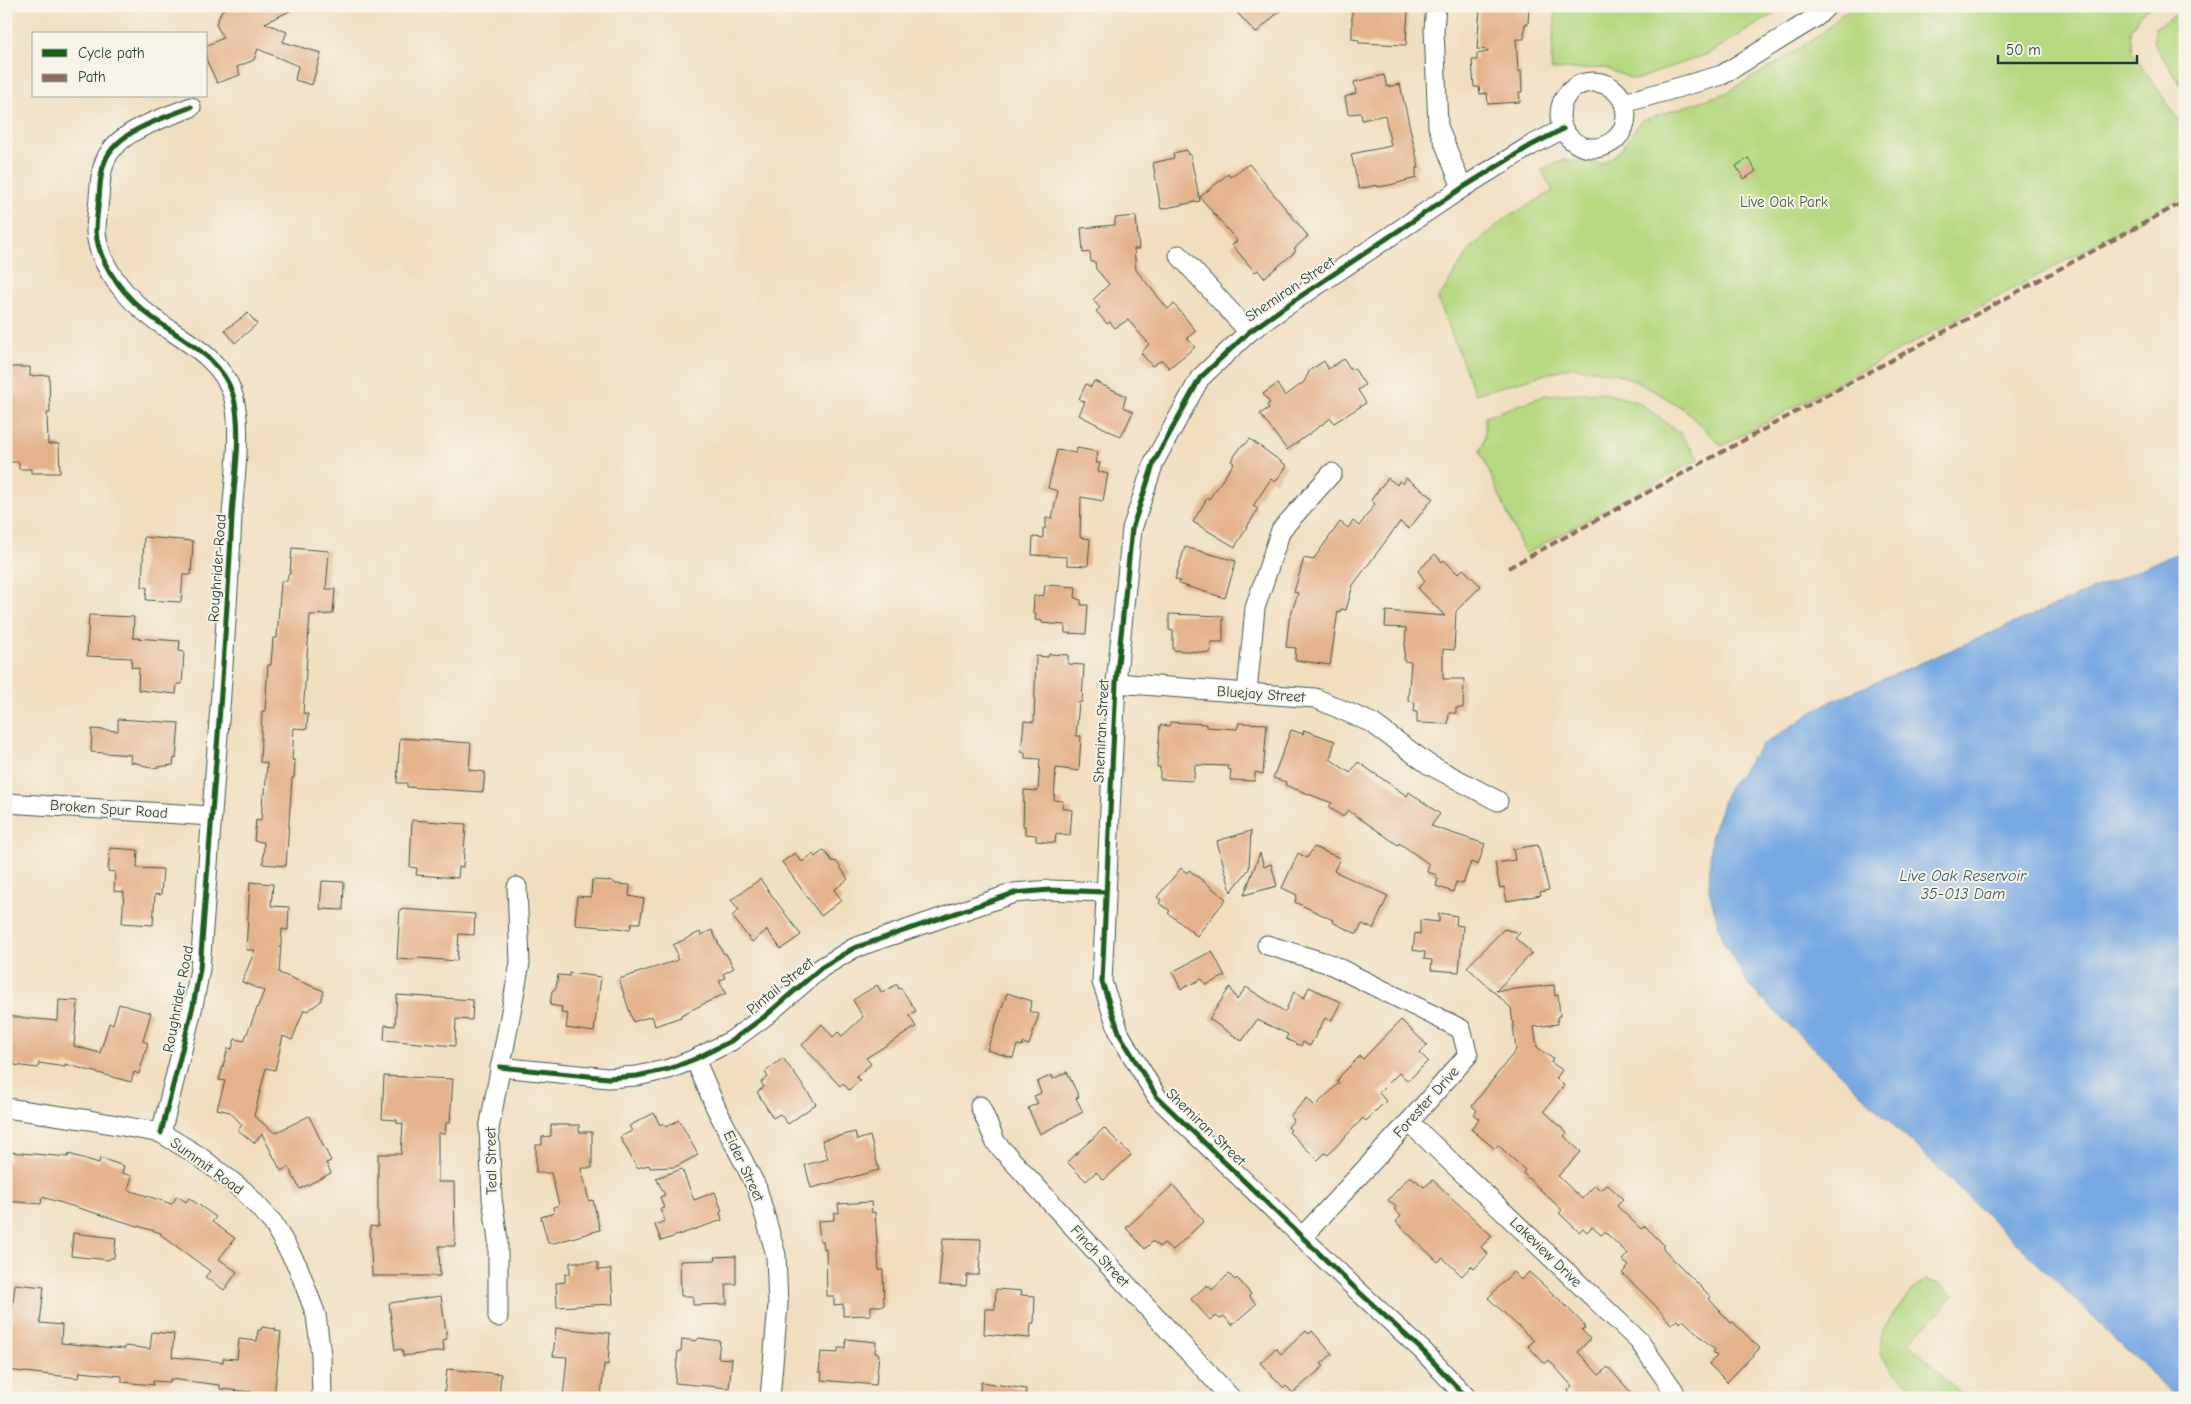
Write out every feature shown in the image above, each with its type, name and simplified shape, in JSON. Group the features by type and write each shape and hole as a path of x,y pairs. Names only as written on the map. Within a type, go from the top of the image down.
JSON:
{"street":[{"path":"1436,6 1434,29 1438,126 1462,188"},
{"path":"1624,103 1722,75 1816,17 1827,6"},
{"path":"1588,82 1599,82 1609,86 1624,103 1625,124 1614,141 1604,147 1584,148 1574,143 1563,129 1559,114 1562,103 1568,93 1577,86 1588,82"},
{"name":"Roughrider Road","path":"161,1133 193,1006 200,969 231,555 238,417 233,394 224,372 176,333 153,318 119,286 104,263 96,232 99,190 104,162 118,144 135,130 191,107"},
{"name":"Shemiran Street","path":"1467,1398 1423,1351 1157,1097 1120,1035 1102,982 1116,684 1132,529 1154,462 1200,378 1249,332 1462,188 1530,146 1563,129"},
{"path":"1179,255 1249,332"},
{"path":"1247,693 1255,608 1281,530 1332,473"},
{"name":"Bluejay Street","path":"1116,684 1315,698 1372,723 1428,764 1498,801"},
{"name":"Broken Spur Road","path":"6,802 211,816"},
{"name":"Teal Street","path":"498,1317 498,1240 492,1198 488,1129 520,963 518,887"},
{"name":"Pintail Street","path":"500,1067 608,1078 637,1076 669,1069 731,1042 764,1017 821,968 854,948 1014,893 1050,890 1105,892"},
{"name":"Forester Drive","path":"1267,944 1330,964 1461,1028 1468,1055 1410,1122 1302,1237"},
{"name":"Eider Street","path":"695,1059 716,1108 757,1188 776,1255 778,1305 770,1398"},
{"name":"Finch Street","path":"980,1106 996,1143 1231,1398"},
{"name":"Summit Road","path":"6,1108 90,1120 161,1133 199,1156 244,1191 274,1223 298,1267 316,1315 321,1355 322,1398"},
{"name":"Lakeview Drive","path":"1410,1122 1639,1340 1674,1391"}],"green space":[{"path":"1556,6 1783,6 1784,8 1708,54 1635,80 1605,68 1551,70"},
{"name":"Live Oak Park","path":"1851,6 2152,6 2141,13 2130,31 2132,52 2185,129 2185,196 1722,446 1684,409 1646,386 1615,373 1571,367 1475,394 1438,299 1471,248 1503,220 1553,191 1541,169 1565,160 1602,164 1619,152 1641,121 1726,93 1821,34"},
{"path":"2185,9 2185,91 2153,42 2156,27"},
{"path":"1601,392 1638,402 1680,433 1699,459 1525,554 1480,451 1485,438 1485,417 1546,395"},
{"path":"1925,1280 1937,1283 1953,1295 1944,1307 1908,1342 1965,1398 1921,1398 1891,1368 1880,1353 1882,1330 1908,1295"}],"water":[{"name":"Live Oak Reservoir 35-013 Dam","path":"2185,550 2185,1398 2177,1398 1751,988 1723,941 1709,890 1711,838 1728,789 1761,746 1825,704"}],"pier":[{"path":"2034,1261 2096,1320 2094,1322 2032,1262"}],"building":[{"path":"232,6 300,6 265,23 287,32 283,42 321,53 312,85 295,80 298,66 258,49 254,60 237,67 240,75 217,83 208,63 208,45 223,38 216,24 222,10"},
{"path":"1231,6 1285,6 1256,33"},
{"path":"1356,6 1392,6 1392,8 1408,9 1406,45 1359,43 1359,40 1352,39 1352,11"},
{"path":"1490,6 1529,6 1528,24 1525,24 1524,39 1516,39 1518,71 1521,71 1522,92 1519,92 1520,102 1488,104 1487,93 1480,94 1479,87 1474,87 1472,60 1477,60 1477,54 1488,52 1488,50 1477,49 1480,8 1489,9"},
{"path":"1384,75 1387,87 1400,84 1419,168 1416,168 1416,178 1390,185 1377,187 1377,185 1359,189 1351,154 1391,146 1385,115 1362,120 1361,113 1348,114 1345,97 1356,93 1354,82"},
{"path":"1187,150 1188,155 1190,154 1200,201 1161,209 1153,163 1174,158 1173,153"},
{"path":"1748,158 1756,171 1744,179 1736,166"},
{"path":"1249,164 1308,236 1294,249 1296,251 1264,278 1258,270 1255,272 1232,245 1237,241 1200,197 1228,174 1230,177"},
{"path":"1136,216 1139,249 1134,249 1136,270 1168,309 1174,304 1196,331 1187,338 1195,347 1169,368 1162,360 1152,366 1141,353 1149,344 1128,320 1115,328 1110,322 1107,324 1096,311 1100,308 1093,300 1109,284 1096,269 1095,262 1091,262 1090,252 1083,253 1081,228 1115,225 1115,218"},
{"path":"248,313 257,324 235,343 225,330"},
{"path":"1344,359 1351,370 1354,368 1365,385 1358,390 1366,403 1334,423 1331,418 1287,450 1260,414 1269,408 1267,405 1270,403 1263,394 1277,384 1285,396 1304,382 1310,370 1324,361 1328,369"},
{"path":"6,367 30,367 30,376 49,375 50,413 47,413 48,444 59,444 60,473 31,473 31,469 19,469 19,462 6,462"},
{"path":"1094,381 1126,396 1123,407 1133,412 1121,437 1079,415 1085,402 1079,399 1086,384 1091,387"},
{"path":"1250,439 1287,466 1275,482 1271,479 1253,506 1258,509 1235,547 1193,522 1207,498 1209,499 1234,463 1231,461 1243,444 1245,445"},
{"path":"1077,448 1098,452 1096,463 1100,463 1098,471 1108,474 1103,501 1081,497 1080,537 1090,539 1088,566 1067,565 1067,557 1032,555 1033,537 1043,538 1046,518 1052,518 1058,491 1048,488 1057,450 1076,453"},
{"path":"1388,478 1397,485 1399,481 1403,484 1406,478 1433,498 1409,529 1400,522 1353,585 1346,610 1341,609 1340,612 1338,611 1330,665 1295,660 1296,648 1286,647 1289,620 1298,593 1294,592 1304,558 1313,560 1340,522 1348,528 1353,521 1359,526 1375,504 1371,500"},
{"path":"144,537 193,541 191,575 183,575 181,602 146,600 147,587 142,587"},
{"path":"1185,547 1236,561 1225,598 1179,584 1180,581 1175,579"},
{"path":"292,548 329,551 326,589 335,589 333,614 310,615 303,713 308,714 307,729 294,728 292,760 295,760 294,778 292,778 286,866 263,864 264,842 254,841 256,820 261,821 267,763 260,762 262,711 265,711 268,665 271,665 273,638 277,638 281,581 287,581 288,574 290,574"},
{"path":"1435,554 1458,574 1463,569 1481,586 1456,611 1454,650 1443,649 1443,679 1464,679 1463,708 1456,708 1456,713 1449,713 1448,724 1417,723 1417,712 1414,712 1415,702 1408,701 1411,662 1404,661 1406,628 1385,627 1386,611 1445,616 1418,588 1425,581 1418,571"},
{"path":"1045,585 1076,587 1075,598 1081,600 1081,605 1088,605 1086,634 1065,633 1065,625 1042,623 1042,621 1035,620 1036,613 1033,613 1034,596 1044,595"},
{"path":"1169,614 1223,616 1223,642 1211,642 1210,653 1173,650 1173,631 1169,630"},
{"path":"89,615 134,617 133,638 180,641 179,651 184,652 182,684 177,684 176,694 138,690 139,668 131,667 132,658 87,656"},
{"path":"1049,654 1068,655 1068,664 1084,665 1082,702 1079,702 1076,736 1081,736 1079,771 1056,768 1054,800 1063,801 1062,808 1072,810 1070,836 1056,834 1055,843 1036,841 1036,835 1025,834 1025,826 1023,826 1024,790 1038,791 1040,759 1025,758 1025,753 1021,752 1024,721 1034,722 1036,656 1048,657"},
{"path":"118,719 179,723 176,759 174,758 173,765 151,768 130,762 131,755 91,752 92,729 118,731"},
{"path":"1170,722 1206,724 1206,727 1237,729 1239,723 1267,724 1263,774 1255,772 1255,781 1230,780 1231,770 1228,769 1228,766 1195,765 1194,779 1192,781 1160,779 1160,767 1157,767 1160,725 1170,726"},
{"path":"1291,730 1303,734 1304,730 1335,741 1330,759 1350,773 1358,762 1407,796 1409,792 1440,814 1431,826 1485,844 1478,865 1471,862 1463,884 1456,882 1453,892 1436,886 1438,879 1435,878 1437,875 1427,872 1429,864 1399,843 1398,845 1348,810 1343,817 1329,807 1332,803 1285,785 1286,782 1273,778"},
{"path":"400,738 471,743 469,770 485,772 483,792 407,787 407,783 397,783"},
{"path":"412,820 466,824 463,867 459,867 458,878 416,875 417,868 410,867"},
{"path":"1251,831 1249,869 1231,892 1217,841"},
{"path":"1538,845 1549,890 1540,892 1541,895 1507,901 1504,887 1500,888 1495,863 1515,860 1513,849"},
{"path":"1314,847 1340,858 1334,871 1388,896 1373,929 1362,924 1357,934 1295,902 1297,895 1282,888 1298,853 1307,858"},
{"path":"110,848 138,850 137,868 163,869 161,895 155,894 153,925 122,923 124,892 114,891 115,872 108,871"},
{"path":"824,850 832,861 837,862 848,879 834,890 842,900 821,916 782,862 795,853 802,862 813,854 815,857"},
{"path":"1260,853 1264,867 1271,864 1277,886 1244,895"},
{"path":"1181,868 1187,873 1189,870 1226,899 1197,936 1168,913 1170,911 1159,903 1161,900 1157,897"},
{"path":"760,879 801,935 781,949 767,930 752,942 732,916 739,910 731,900"},
{"path":"592,880 613,881 616,884 630,885 629,896 644,899 640,923 632,923 630,929 575,925 577,896 591,897"},
{"path":"322,881 344,882 343,910 320,909"},
{"path":"250,882 273,884 271,906 289,907 288,930 282,929 279,973 324,991 321,1001 308,1011 304,1010 292,1040 283,1036 275,1070 266,1068 254,1116 275,1133 309,1116 331,1161 326,1163 331,1173 300,1189 288,1167 281,1171 262,1134 254,1143 238,1130 242,1125 230,1112 217,1109 225,1081 219,1080 228,1048 232,1049 235,1039 244,1041 264,991 242,982 255,950 246,950"},
{"path":"400,909 475,914 474,935 459,934 457,961 419,958 410,960 397,959"},
{"path":"1439,913 1457,916 1456,925 1463,926 1459,972 1431,970 1432,960 1424,959 1425,952 1413,950 1415,933 1420,934 1420,920 1439,922"},
{"path":"1504,929 1520,933 1515,938 1532,953 1496,991 1554,985 1555,996 1558,995 1560,1016 1557,1017 1558,1024 1534,1027 1537,1047 1553,1059 1551,1062 1562,1070 1556,1079 1564,1085 1544,1111 1567,1133 1564,1136 1581,1152 1558,1176 1582,1199 1595,1185 1600,1190 1608,1185 1623,1199 1617,1206 1641,1229 1645,1226 1664,1245 1662,1247 1673,1259 1711,1297 1709,1299 1731,1323 1733,1322 1760,1348 1727,1382 1709,1364 1717,1356 1713,1352 1715,1350 1683,1320 1680,1323 1677,1320 1671,1324 1653,1303 1622,1273 1629,1266 1622,1260 1628,1254 1605,1232 1601,1235 1592,1227 1587,1232 1583,1228 1579,1232 1559,1213 1562,1210 1523,1173 1525,1170 1498,1145 1495,1149 1471,1129 1479,1119 1474,1115 1477,1110 1472,1106 1516,1050 1511,1008 1467,967"},
{"path":"712,930 723,953 726,954 734,968 723,974 725,978 719,981 726,993 681,1015 681,1017 655,1026 652,1016 633,1022 619,979 678,960 676,956 678,955 673,945 700,932 701,935"},
{"path":"1212,951 1225,976 1206,985 1202,979 1181,989 1172,972"},
{"path":"569,973 601,977 594,1032 566,1028 568,1014 561,1013 562,1007 550,1005 552,991 556,988 558,975 569,976"},
{"path":"897,984 916,1011 909,1015 916,1027 866,1058 871,1064 856,1077 860,1080 849,1090 843,1083 840,1086 802,1045 822,1024 833,1037 838,1032 842,1036 863,1017 853,1000 877,985 882,993"},
{"path":"1230,987 1237,1000 1246,987 1285,1012 1294,992 1304,998 1309,987 1341,1002 1331,1021 1325,1018 1310,1046 1303,1042 1301,1046 1286,1039 1288,1034 1257,1020 1242,1041 1209,1019"},
{"path":"1007,993 1032,1001 1029,1011 1039,1014 1029,1045 1023,1043 1022,1046 1017,1045 1013,1058 987,1050"},
{"path":"397,995 473,1000 472,1020 456,1019 455,1046 384,1040 385,1025 395,1026"},
{"path":"59,1000 78,1001 74,1046 100,1053 109,1023 113,1024 119,1004 151,1013 143,1041 148,1043 139,1074 134,1072 131,1082 65,1064 65,1067 39,1063 38,1068 14,1065 14,1061 6,1060 6,1016 58,1021"},
{"path":"1401,1020 1427,1045 1420,1053 1428,1061 1408,1081 1399,1073 1379,1093 1386,1101 1366,1121 1363,1118 1328,1155 1325,1153 1318,1160 1289,1132 1291,1130 1288,1127 1294,1120 1290,1116 1307,1098 1315,1106 1339,1083 1337,1082 1341,1075 1360,1056 1363,1059"},
{"path":"783,1058 816,1104 788,1124 780,1114 773,1118 757,1092 764,1087 761,1082 768,1077 765,1072"},
{"path":"1067,1072 1079,1097 1076,1098 1083,1112 1040,1134 1028,1108 1038,1103 1034,1096 1041,1093 1037,1082 1052,1075 1053,1079"},
{"path":"384,1076 453,1079 450,1123 446,1123 445,1134 438,1133 438,1182 454,1182 455,1246 439,1246 440,1276 372,1276 370,1226 378,1227 378,1154 401,1154 403,1124 397,1123 397,1120 382,1119"},
{"path":"654,1113 660,1125 663,1123 666,1127 679,1120 698,1155 675,1167 650,1168 649,1165 637,1168 620,1137 632,1131 629,1126"},
{"path":"551,1125 579,1125 579,1132 592,1132 592,1168 581,1168 589,1201 593,1200 600,1230 548,1243 541,1217 554,1213 553,1207 559,1205 551,1173 536,1173 536,1145 542,1145 542,1137 551,1136"},
{"path":"1104,1128 1131,1155 1104,1180 1096,1172 1086,1181 1067,1162"},
{"path":"855,1132 857,1140 870,1136 879,1170 811,1188 805,1165 828,1159 822,1140"},
{"path":"10,1152 68,1157 69,1154 99,1163 100,1158 124,1166 122,1173 132,1176 128,1190 172,1204 177,1196 186,1202 189,1198 216,1217 212,1222 235,1238 219,1259 237,1272 224,1290 205,1277 210,1271 161,1235 161,1233 42,1197 41,1204 6,1201 6,1161 10,1161"},
{"path":"682,1169 694,1200 715,1192 722,1211 720,1212 722,1220 661,1241 655,1225 665,1221 660,1209 664,1208 660,1197 665,1195 656,1178"},
{"path":"1410,1176 1424,1187 1433,1180 1492,1236 1481,1247 1488,1254 1474,1269 1471,1266 1462,1276 1443,1258 1438,1262 1396,1222 1401,1216 1394,1209 1396,1207 1388,1200"},
{"path":"1173,1185 1204,1221 1173,1250 1164,1243 1159,1247 1153,1241 1145,1249 1126,1228"},
{"path":"871,1202 872,1213 875,1212 879,1270 883,1270 884,1306 871,1306 871,1315 843,1316 843,1304 834,1305 834,1296 827,1296 826,1249 824,1249 823,1241 820,1241 818,1221 834,1220 834,1213 839,1213 838,1204"},
{"path":"73,1233 116,1238 114,1258 109,1260 71,1256"},
{"path":"943,1238 981,1239 979,1275 967,1275 966,1286 939,1285"},
{"path":"736,1256 736,1284 726,1284 727,1304 693,1305 693,1296 681,1296 680,1261 716,1260 715,1257"},
{"path":"570,1262 598,1263 598,1270 611,1269 613,1304 557,1307 556,1283 565,1282 565,1274 570,1274"},
{"path":"1513,1272 1521,1280 1529,1272 1563,1303 1586,1327 1582,1330 1590,1339 1578,1352 1599,1375 1608,1367 1636,1398 1575,1398 1568,1390 1572,1386 1549,1360 1545,1364 1528,1346 1534,1341 1488,1298"},
{"path":"1229,1274 1235,1280 1237,1278 1251,1294 1249,1296 1256,1304 1232,1325 1224,1316 1220,1319 1216,1316 1210,1320 1191,1299 1207,1285 1212,1290"},
{"path":"15,1284 44,1287 40,1323 62,1325 61,1343 125,1349 125,1346 150,1349 152,1332 174,1334 172,1357 223,1362 223,1358 237,1359 239,1339 257,1341 258,1330 261,1330 262,1327 276,1329 275,1331 281,1332 274,1397 252,1395 252,1392 220,1389 220,1385 170,1379 170,1382 153,1381 153,1385 122,1382 122,1376 80,1372 79,1378 6,1370 6,1321 11,1321"},
{"path":"996,1289 1022,1291 1021,1295 1035,1296 1034,1323 1031,1323 1030,1338 984,1334 985,1309 995,1309"},
{"path":"441,1296 447,1339 443,1340 444,1351 403,1356 402,1349 395,1350 389,1303"},
{"path":"556,1328 610,1333 608,1365 604,1364 601,1398 563,1398 567,1357 553,1356"},
{"path":"1306,1331 1309,1334 1312,1331 1332,1354 1321,1364 1324,1366 1293,1393 1286,1386 1284,1388 1260,1363 1276,1348 1281,1354"},
{"path":"699,1338 720,1341 718,1358 732,1359 729,1388 675,1383 678,1351 681,1351 682,1339 696,1341"},
{"path":"846,1339 876,1342 875,1353 879,1354 876,1385 821,1380 822,1372 819,1372 821,1352 838,1353 838,1348 845,1348"},
{"path":"447,1369 501,1374 499,1398 444,1398"},
{"path":"981,1382 1026,1389 1026,1398 979,1398"}],"marked path":[{"path":"1508,568 2185,201"}],"cycle path":[{"path":"161,1133 193,1006 200,969 226,629 238,439 236,408 228,382 211,360 144,311 116,281 98,245 96,228 100,181 109,153 118,143 141,128 191,107"},
{"path":"1467,1398 1423,1351 1157,1097 1120,1035 1102,982 1116,683 1132,529 1154,462 1200,378 1249,332 1283,308 1462,188 1530,146 1563,129"},
{"path":"500,1067 608,1078 637,1076 669,1069 695,1059 731,1041 764,1017 821,968 854,948 1014,893 1050,890 1105,892"}]}
